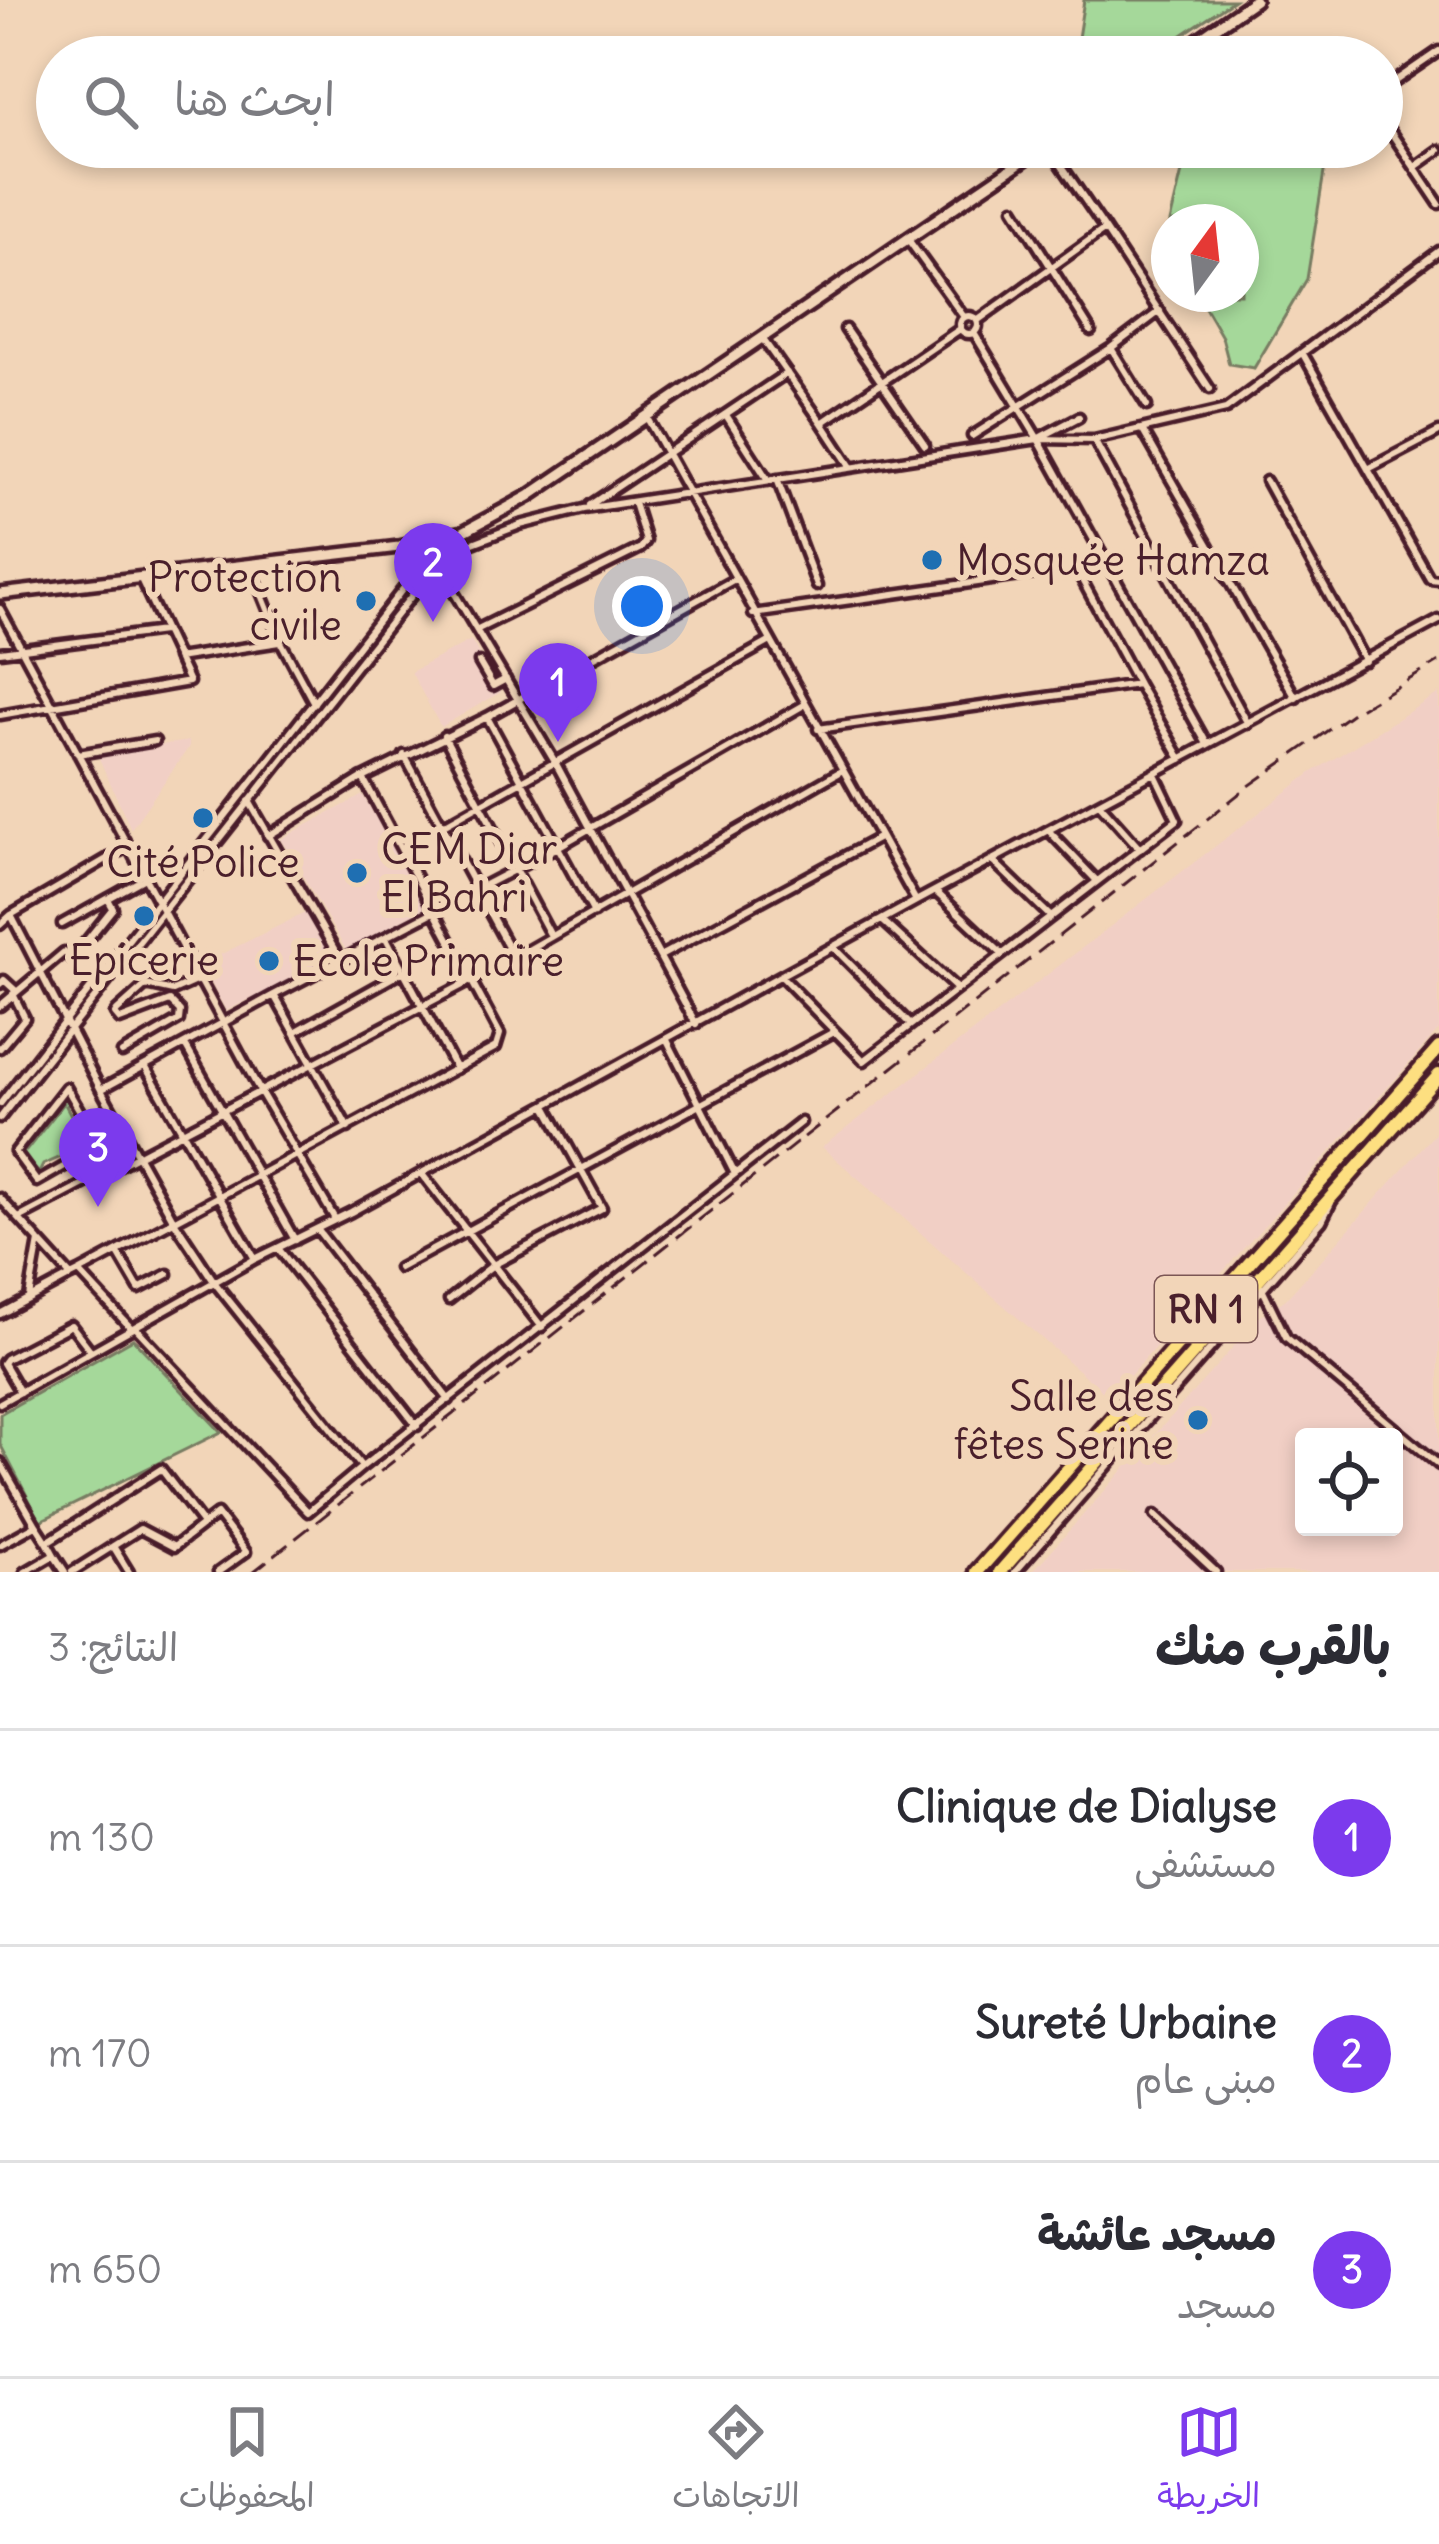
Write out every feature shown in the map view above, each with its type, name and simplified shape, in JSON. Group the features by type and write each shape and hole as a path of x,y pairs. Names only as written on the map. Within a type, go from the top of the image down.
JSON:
{"highway":[{"name":"RN 1","path":"976,1572 1439,1048"},
{"name":"RN 1","path":"1000,1572 1439,1076"}],"street":[{"path":"1203,36 1255,0"},
{"path":"1403,75 1439,51"},
{"path":"1403,150 1437,198"},
{"path":"1415,167 1439,150"},
{"path":"0,594 424,542 482,524 647,418 1014,168"},
{"path":"1061,168 1151,298"},
{"path":"1014,208 1091,331"},
{"path":"974,333 977,321 1105,229"},
{"path":"907,238 964,317 977,321"},
{"path":"0,1118 420,567 520,525 584,509 1038,439 1094,440 1226,409 1436,254 1439,268"},
{"path":"972,436 1112,348 1159,312"},
{"path":"1161,312 1210,388"},
{"path":"822,423 960,329 964,317"},
{"path":"845,328 925,445"},
{"path":"960,329 974,333 1038,439 1208,744"},
{"path":"761,338 851,467"},
{"path":"1112,348 1147,406"},
{"path":"1303,354 1430,579 1439,580"},
{"path":"584,509 787,374"},
{"path":"726,415 772,479 817,586"},
{"path":"1038,439 1079,417"},
{"path":"647,418 916,901"},
{"path":"1143,431 1296,698"},
{"path":"1368,469 1439,432"},
{"path":"1094,440 1248,724"},
{"path":"1266,481 1365,661"},
{"path":"478,629 641,548 646,541 634,502"},
{"path":"424,542 555,762 696,1024"},
{"path":"0,1104 249,802 428,574 434,559"},
{"path":"250,565 281,642 315,704"},
{"path":"753,614 1070,569 1080,575 1181,759"},
{"path":"0,715 189,682 140,577"},
{"path":"268,836 404,755 487,717 735,579"},
{"path":"0,609 260,1091 335,1219"},
{"path":"0,1402 255,1259 422,1174 1439,620"},
{"path":"0,652 163,631"},
{"path":"177,658 281,642"},
{"path":"401,849 769,643"},
{"path":"479,662 493,686 506,679"},
{"path":"818,729 1138,683"},
{"path":"101,1090 556,848 804,705"},
{"path":"487,717 594,913"},
{"path":"444,736 551,936"},
{"path":"78,754 155,741"},
{"path":"404,755 514,958"},
{"path":"19,1218 514,958 841,771"},
{"path":"781,976 864,1061 1177,820 1155,774"},
{"path":"0,1314 496,1047 500,1034 473,979 363,778"},
{"path":"246,792 341,961"},
{"path":"1099,803 1140,849"},
{"path":"1048,830 1097,881"},
{"path":"662,955 880,838"},
{"path":"0,926 128,847"},
{"path":"992,860 1052,917"},
{"path":"62,924 145,878"},
{"path":"935,891 1002,955"},
{"path":"0,1006 64,952 72,959 113,908 108,898"},
{"path":"11,915 174,1221 215,1283 362,1467"},
{"path":"882,920 957,989"},
{"path":"386,938 456,1069"},
{"path":"832,947 910,1025"},
{"path":"295,1032 404,971"},
{"path":"122,1053 179,1020 180,1011 171,996 146,985 115,1015 120,1021 171,996 200,979"},
{"path":"0,983 4,980 15,992 25,1018 0,1048"},
{"path":"274,995 348,1129"},
{"path":"399,1268 836,1031"},
{"path":"667,1040 735,1174"},
{"path":"184,1044 295,1240"},
{"path":"145,1066 255,1259"},
{"path":"66,1087 87,1122 100,1145 37,1182 15,1152 66,1087"},
{"path":"449,1300 494,1265 602,1208 546,1106"},
{"path":"87,1122 112,1110"},
{"path":"0,1198 39,1241 134,1328 308,1512 801,1122"},
{"path":"422,1174 542,1327"},
{"path":"1015,1572 1322,1221 1338,1189"},
{"path":"316,1229 449,1400"},
{"path":"28,1299 39,1241"},
{"path":"278,1248 417,1426"},
{"path":"118,1253 139,1289 168,1274"},
{"path":"1262,1288 1286,1336 1439,1465"},
{"path":"20,1392 3,1363 6,1359 71,1324 92,1352"},
{"path":"0,1462 54,1555 69,1572 140,1529 174,1547 217,1514 246,1552 218,1572"},
{"path":"46,1542 161,1469 203,1525"},
{"path":"1155,1515 1216,1572"},
{"path":"0,1545 36,1525"},
{"path":"113,1546 129,1572"},
{"path":"25,1572 54,1555"}],"shaded area":[{"path":"471,640 501,692 441,727 411,672"},
{"path":"1439,693 1439,1030 1110,1398 822,1147 1311,773"},
{"path":"189,741 189,747 131,829 97,754"},
{"name":"CEM Diar El Bahri","path":"363,795 376,818 382,816 431,908 349,955 281,839"},
{"name":"Ecole Primaire","path":"309,911 335,958 253,1004 250,999 226,1011 201,964"},
{"path":"1439,1129 1439,1572 1032,1572 1261,1316 1286,1299"}],"green space":[{"path":"1084,0 1234,0 1180,36 1078,36"},
{"path":"1183,168 1325,168 1307,279 1254,368 1229,364 1222,337 1207,312 1259,312 1259,204 1174,204"},
{"path":"65,1093 71,1103 66,1106 81,1133 87,1132 93,1143 43,1165 39,1173 19,1151 26,1151 64,1103"},
{"path":"133,1339 221,1432 40,1521 0,1444 0,1414"}],"railway":[{"path":"253,1572 1249,786 1354,712 1439,662"}],"place":[{"name":"Mosquée Hamza","path":"932,560"},
{"name":"Protection civile","path":"366,601"},
{"name":"Sureté Urbaine","path":"433,622"},
{"name":"Clinique de Dialyse","path":"558,742"},
{"name":"Cité Police","path":"203,818"},
{"name":"CEM Diar El Bahri","path":"357,873"},
{"name":"Epicerie","path":"144,916"},
{"name":"Ecole Primaire","path":"269,961"},
{"name":"مسجد عائشة","path":"98,1207"},
{"name":"Salle des fêtes Serine","path":"1198,1420"}]}
